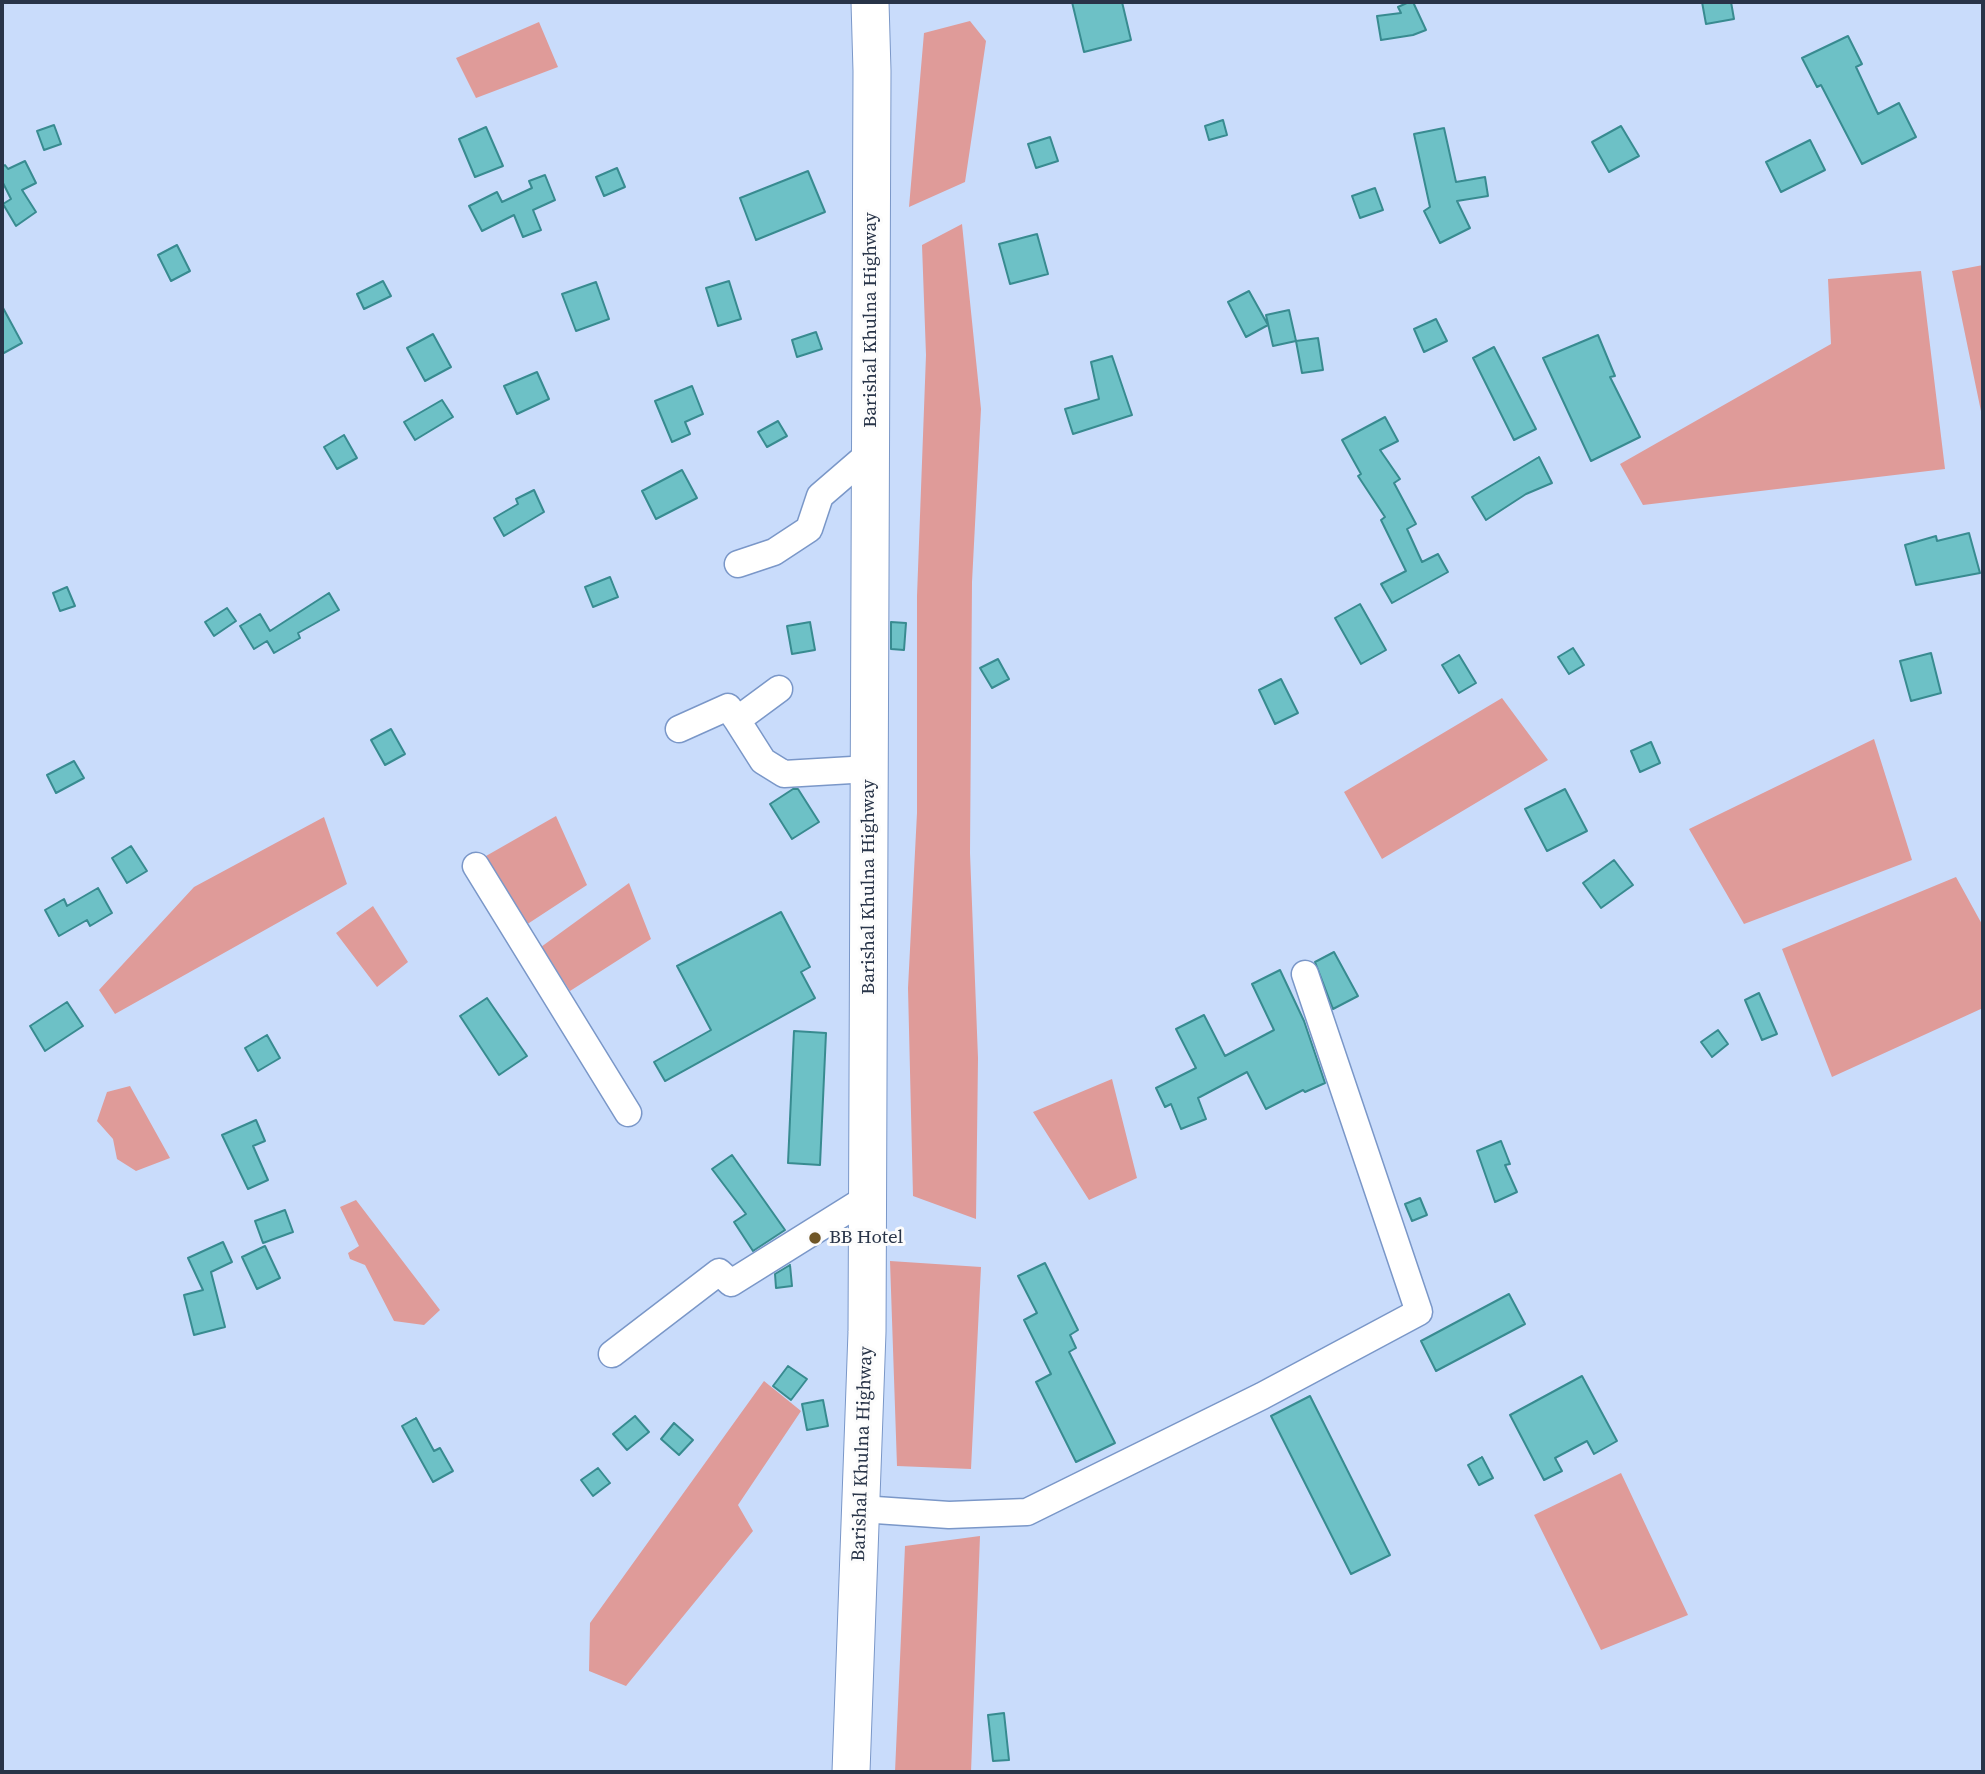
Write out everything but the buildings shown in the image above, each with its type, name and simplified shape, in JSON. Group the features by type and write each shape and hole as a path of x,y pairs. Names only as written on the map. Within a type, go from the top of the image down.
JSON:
{"highway":[{"name":"Barishal Khulna Highway","path":"851,1772 861,1509 867,1198 873,71 870,2"}],"street":[{"path":"738,564 774,552 809,529 820,496 871,452"},
{"path":"737,720 779,689"},
{"path":"680,729 729,708 763,761 784,774 869,769"},
{"path":"476,866 628,1113"},
{"path":"861,1509 949,1515 1027,1512 1262,1396 1419,1312 1305,974"},
{"path":"612,1354 719,1272 731,1283 867,1198"}],"shaded area":[{"path":"970,21 986,41 965,182 909,207 924,33"},
{"path":"539,22 558,67 476,98 456,58"},
{"path":"962,224 981,409 972,582 970,853 978,1058 976,1219 913,1196 908,988 917,813 917,596 926,355 922,245"},
{"path":"1983,265 1983,421 1952,271"},
{"path":"1921,271 1945,469 1643,505 1620,464 1831,344 1828,279"},
{"path":"1502,698 1548,760 1382,859 1344,792"},
{"path":"1874,739 1912,860 1744,924 1689,829"},
{"path":"556,816 587,885 526,925 479,860"},
{"path":"324,817 347,884 115,1014 99,990 194,887"},
{"path":"1956,877 1983,926 1983,1008 1832,1077 1782,949"},
{"path":"629,883 651,939 570,991 541,947"},
{"path":"373,906 408,962 377,987 336,933"},
{"path":"1112,1079 1137,1178 1089,1200 1033,1112"},
{"path":"130,1086 170,1158 136,1171 117,1159 113,1139 97,1121 107,1092"},
{"path":"356,1200 440,1310 424,1325 394,1321 365,1265 350,1259 348,1253 359,1246 340,1207"},
{"path":"890,1261 981,1267 971,1469 897,1466"},
{"path":"764,1381 801,1411 738,1505 753,1531 626,1686 589,1671 590,1623"},
{"path":"1621,1473 1688,1615 1601,1650 1534,1515"},
{"path":"980,1536 971,1772 895,1772 905,1546"}],"place":[{"name":"BB Hotel","path":"815,1238"}]}
